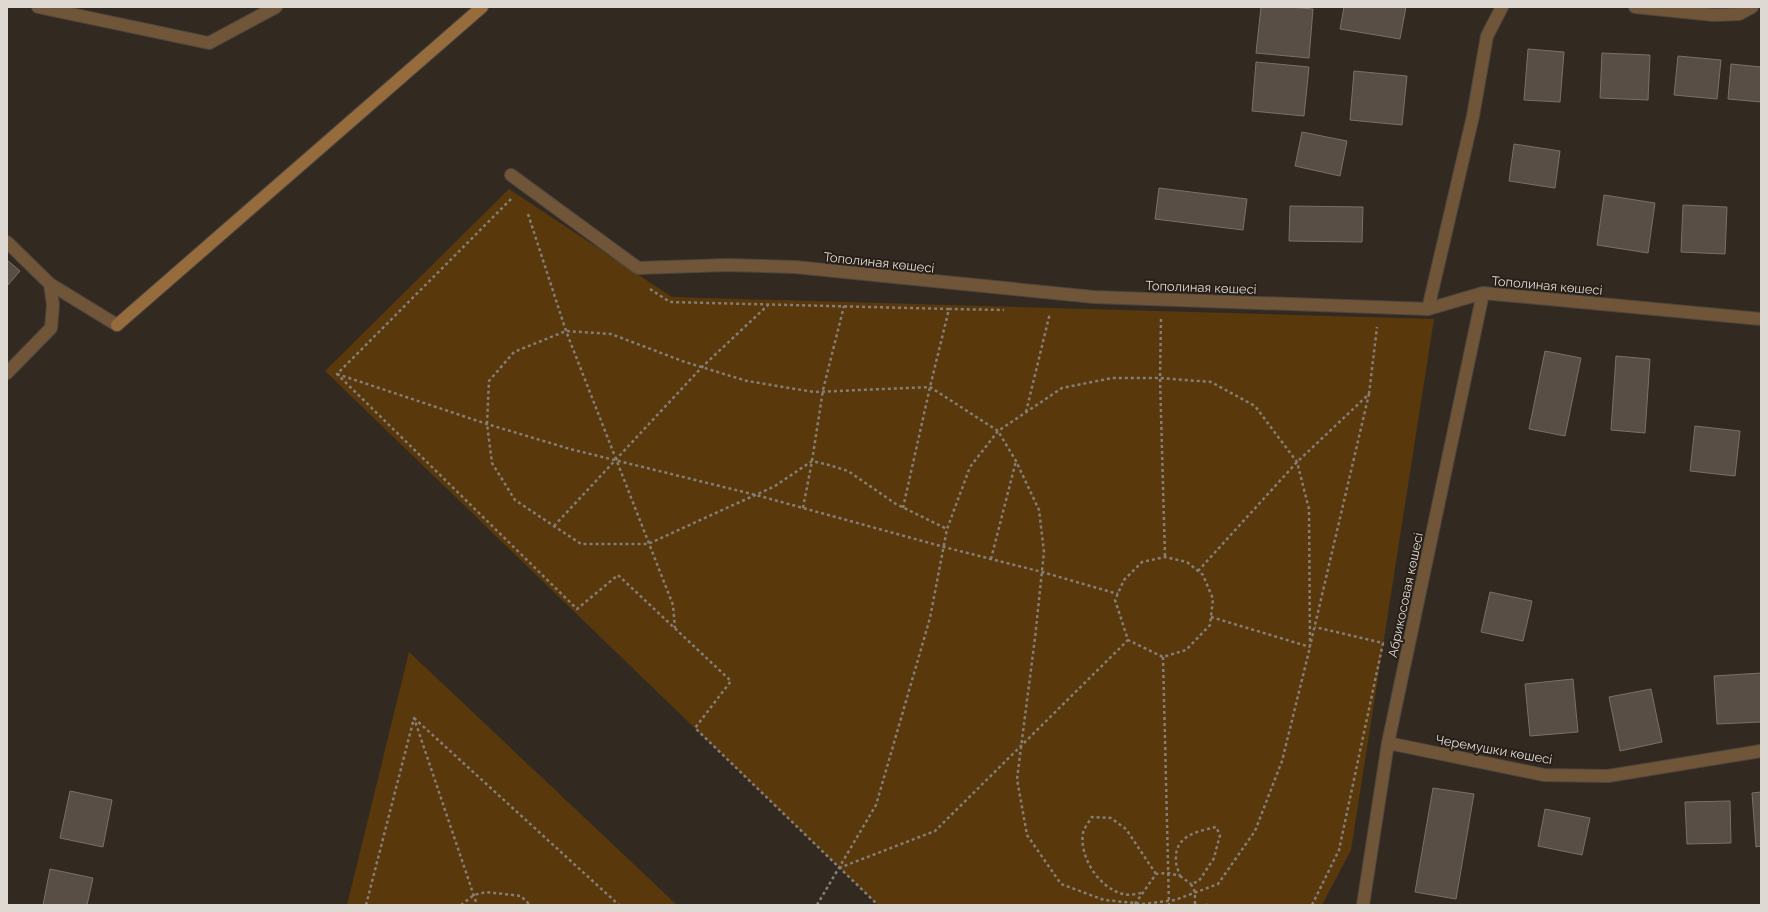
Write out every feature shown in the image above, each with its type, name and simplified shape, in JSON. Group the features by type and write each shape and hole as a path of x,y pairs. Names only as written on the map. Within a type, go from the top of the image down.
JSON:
{"street":[{"path":"38,7 209,43 276,7"},
{"path":"7,242 50,284 117,324 482,7"},
{"path":"1428,309 1473,116 1487,36 1502,7"},
{"path":"1635,7 1714,15 1739,14 1752,7"},
{"name":"Тополиная көшесі","path":"511,175 638,268 727,266 795,268 1094,298 1428,309 1483,293 1761,319"},
{"path":"7,373 51,328 53,305 50,284"},
{"name":"Абрикосовая көшесі","path":"1363,905 1388,743 1483,293"},
{"name":"Черемушки көшесі","path":"1388,743 1544,775 1608,776 1761,751"}],"path":[{"path":"337,374 512,198 517,201"},
{"path":"526,207 566,331 615,460 673,605 675,628"},
{"path":"644,285 670,302 1011,311"},
{"path":"554,526 702,367 768,304"},
{"path":"803,508 812,461 822,390 844,306"},
{"path":"903,508 949,309"},
{"path":"1042,311 1058,312"},
{"path":"1026,412 1050,312"},
{"path":"1161,316 1160,378 1165,557"},
{"path":"947,529 896,504 848,471 829,464 812,461 775,486 648,544 581,544 514,500 492,463 487,424 489,381 514,352 566,331 611,334 702,367 747,380 814,392 822,390 930,387 998,431 1016,461 1039,510 1044,552 1017,779 1027,835 1061,884 1104,900 1144,904 1169,901 1218,884 1255,831 1282,761 1315,627 1369,394 1378,323"},
{"path":"337,374 487,424 570,449 756,495 1118,594"},
{"path":"337,374 576,610 618,575 730,680 695,728 878,905"},
{"path":"817,905 876,806 930,618 947,529 970,467 998,431 1062,388 1112,378 1160,378 1211,382 1255,406 1297,462 1309,509 1310,647"},
{"path":"1198,571 1297,462 1369,394"},
{"path":"991,559 1016,461"},
{"path":"1165,557 1187,562 1203,575 1213,599 1210,625 1186,650 1163,657 1128,640 1115,600 1124,580 1142,562 1165,557"},
{"path":"1211,617 1310,647"},
{"path":"1312,905 1339,850 1383,643 1315,627"},
{"path":"839,868 935,831 1128,640"},
{"path":"1163,657 1168,905"},
{"path":"414,718 477,905"},
{"path":"366,905 414,718"},
{"path":"414,718 619,905"},
{"path":"1142,893 1124,895 1107,887 1094,872 1082,849 1083,832 1092,817 1111,818 1126,828 1156,874"},
{"path":"1180,876 1176,856 1181,841 1193,832 1216,827 1220,835 1214,858 1199,881 1191,884"},
{"path":"1135,904 1156,874 1168,873 1180,876 1191,884 1195,892 1194,905"},
{"path":"462,905 474,895 486,892 521,896 530,905"}],"shaded area":[{"path":"509,189 672,297 1434,319 1351,850 1322,905 878,905 325,371"},
{"path":"409,652 677,905 347,905"}],"building":[{"path":"1261,7 1313,9 1309,58 1256,53"},
{"path":"1344,7 1406,7 1400,39 1340,29"},
{"path":"1528,49 1564,52 1560,102 1524,100"},
{"path":"1602,53 1650,55 1648,100 1600,98"},
{"path":"1678,56 1721,60 1717,99 1674,95"},
{"path":"1256,62 1309,67 1304,116 1252,111"},
{"path":"1731,64 1761,67 1761,102 1728,99"},
{"path":"1354,71 1407,76 1402,125 1350,120"},
{"path":"1302,132 1347,141 1340,176 1295,166"},
{"path":"1514,144 1560,151 1555,188 1509,181"},
{"path":"1159,188 1247,199 1243,230 1155,219"},
{"path":"1604,195 1655,203 1648,253 1597,245"},
{"path":"1683,205 1727,207 1725,254 1681,252"},
{"path":"1290,206 1363,207 1362,242 1289,241"},
{"path":"7,260 20,271 7,286"},
{"path":"1545,351 1581,358 1565,436 1529,429"},
{"path":"1616,356 1650,359 1645,433 1611,430"},
{"path":"1695,426 1740,431 1735,476 1690,471"},
{"path":"1490,592 1532,601 1523,641 1481,632"},
{"path":"1761,673 1761,722 1717,724 1714,676"},
{"path":"1573,679 1578,732 1530,736 1525,684"},
{"path":"1651,689 1662,742 1620,751 1609,697"},
{"path":"1433,788 1474,794 1456,899 1415,892"},
{"path":"70,791 112,800 103,847 60,838"},
{"path":"1761,792 1761,846 1756,847 1752,793"},
{"path":"1730,801 1731,843 1687,844 1685,802"},
{"path":"1545,809 1590,818 1582,855 1538,846"},
{"path":"50,869 93,878 87,905 43,905"}]}
